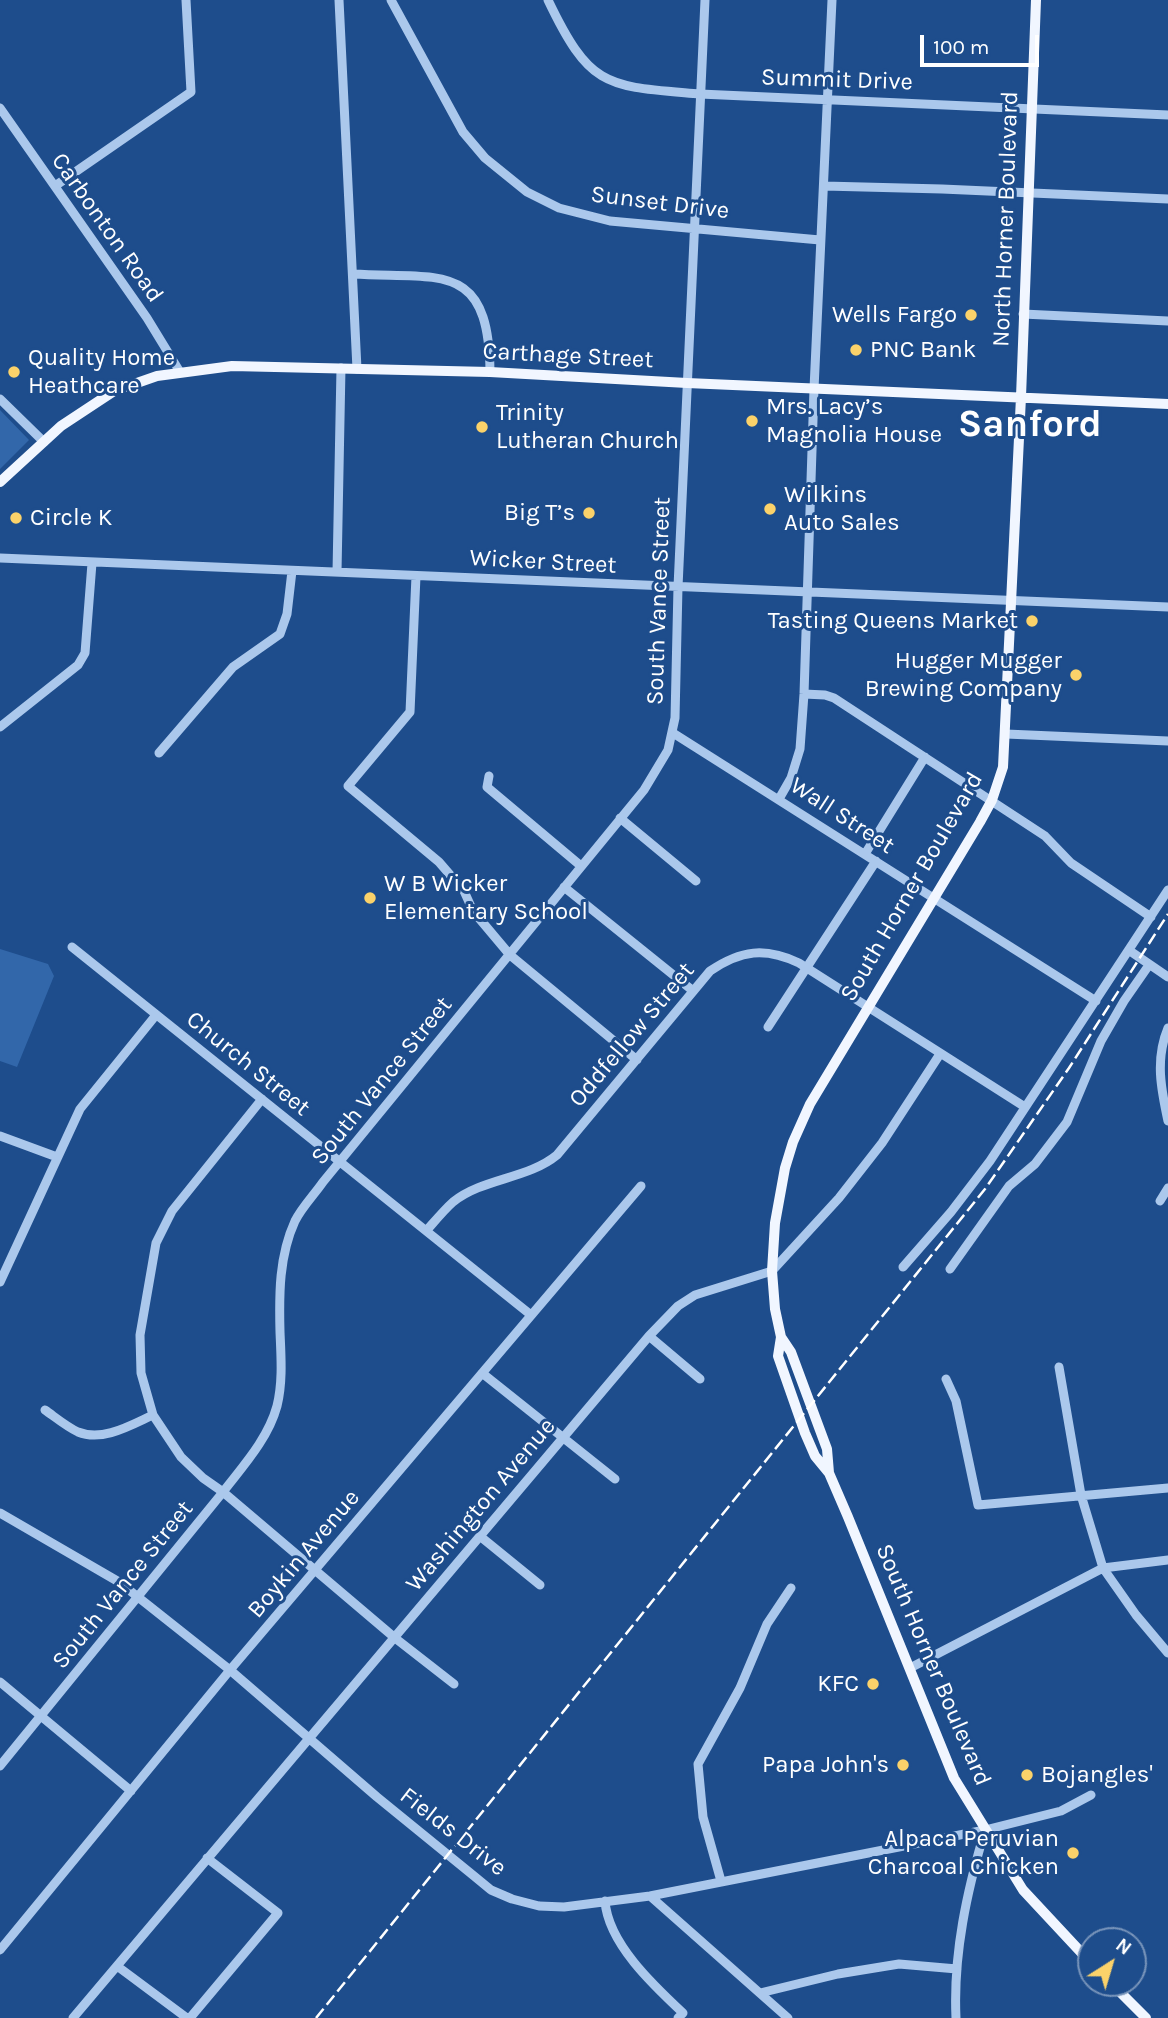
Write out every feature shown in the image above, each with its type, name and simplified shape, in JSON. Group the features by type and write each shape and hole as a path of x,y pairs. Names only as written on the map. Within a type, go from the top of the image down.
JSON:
{"main road":[{"name":"North Horner Boulevard","path":"1021,397 1036,0"},
{"name":"Carthage Street","path":"0,482 44,442 87,408 114,391 143,380 180,372 264,365 490,372 1168,404"},
{"name":"South Horner Boulevard","path":"1021,397 1003,767 992,800 821,1083 793,1142 778,1200 772,1271 775,1309 781,1337 778,1356 787,1384 815,1456 829,1473 954,1778 1031,1900 1077,1948"},
{"path":"1125,1997 1146,2018"}],"street":[{"path":"55,186 191,92 186,0"},
{"path":"339,0 357,369"},
{"name":"Sunset Drive","path":"391,0 454,120 485,158 518,187 559,208 610,222 821,240"},
{"name":"Summit Drive","path":"548,0 575,50 599,75 611,82 637,89 1168,115"},
{"name":"South Vance Street","path":"0,1766 258,1447 277,1406 281,1380 281,1289 284,1251 296,1219 644,790 663,760 673,733 705,0"},
{"path":"779,799 791,778 800,749 804,694 814,389 832,0"},
{"name":"Carbonton Road","path":"0,108 147,318 180,372"},
{"path":"824,186 1168,199"},
{"path":"353,274 442,278 461,286 473,296 485,318 490,342 490,372"},
{"path":"1023,314 1168,321"},
{"path":"337,572 341,368"},
{"path":"0,399 44,442"},
{"name":"Wicker Street","path":"0,558 1168,607"},
{"path":"0,727 78,665 85,653 92,563"},
{"path":"159,753 233,667 280,634 287,614 292,571"},
{"path":"416,576 410,712 348,786 439,862 464,891 472,911 510,955 636,1060"},
{"path":"804,694 834,698 1045,836 1071,863 1151,917"},
{"name":"Wall Street","path":"673,733 1096,1001"},
{"path":"1006,734 1168,741"},
{"path":"865,854 925,757"},
{"path":"489,776 487,787 581,866"},
{"path":"620,818 696,881"},
{"path":"768,1027 876,861"},
{"path":"564,887 692,990"},
{"path":"903,1267 951,1212 990,1160 1168,890"},
{"name":"Church Street","path":"72,947 531,1315"},
{"path":"1130,951 1168,977"},
{"name":"Oddfellow Street","path":"427,1230 454,1202 495,1182 546,1164 564,1147 710,971 724,961 750,952 785,956 1025,1107"},
{"path":"950,1269 1009,1186 1035,1164 1067,1122 1101,1041 1149,965"},
{"path":"0,1282 80,1109 156,1015"},
{"path":"1168,1028 1163,1039 1159,1078 1168,1121"},
{"path":"772,1271 839,1198 882,1143 940,1054"},
{"path":"262,1099 172,1211 156,1243 140,1335 141,1373 146,1399 153,1415 181,1457 203,1478 454,1684"},
{"path":"0,1136 57,1157"},
{"name":"Boykin Avenue","path":"0,1950 230,1670 641,1186"},
{"path":"1160,1201 1168,1188"},
{"name":"Washington Avenue","path":"73,2018 649,1336 678,1306 695,1295 772,1271"},
{"path":"649,1336 700,1379"},
{"path":"1059,1367 1081,1495 1102,1568 1168,1653"},
{"path":"482,1373 615,1479"},
{"path":"946,1379 956,1401 978,1504 1168,1488"},
{"path":"46,1410 78,1432 96,1435 110,1433 153,1415"},
{"name":"Fields Drive","path":"0,1513 89,1563 137,1596 230,1670 377,1797 491,1889 512,1899 538,1906 564,1907 650,1896 985,1830 1061,1811 1091,1795"},
{"path":"481,1537 540,1585"},
{"path":"910,1668 1102,1568 1168,1559"},
{"path":"721,1881 703,1817 698,1764 740,1688 767,1625 791,1588"},
{"path":"0,1682 131,1791"},
{"path":"957,2018 957,1969 971,1879 985,1830"},
{"path":"117,1966 188,2018 278,1913 207,1858"},
{"path":"650,1896 788,2018"},
{"path":"605,1901 606,1916 614,1931 654,1986 683,2013 678,2018"},
{"path":"760,1993 838,1974 899,1964 957,1969"}],"shaded area":[{"path":"0,410 29,440 0,469"},
{"path":"0,949 48,964 54,976 17,1067 0,1061"}],"railway":[{"path":"316,2018 985,1189 1069,1068 1168,914"}],"place":[{"name":"Wells Fargo","path":"971,315"},
{"name":"PNC Bank","path":"856,350"},
{"name":"Quality Home Heathcare","path":"14,372"},
{"name":"Mrs. Lacy’s Magnolia House","path":"752,421"},
{"name":"Trinity Lutheran Church","path":"482,427"},
{"name":"Wilkins Auto Sales","path":"770,509"},
{"name":"Big T’s","path":"589,513"},
{"name":"Circle K","path":"16,518"},
{"name":"Tasting Queens Market","path":"1032,621"},
{"name":"Hugger Mugger Brewing Company","path":"1076,675"},
{"name":"W B Wicker Elementary School","path":"370,898"},
{"name":"KFC","path":"873,1684"},
{"name":"Papa John's","path":"903,1765"},
{"name":"Bojangles'","path":"1027,1775"},
{"name":"Alpaca Peruvian Charcoal Chicken","path":"1073,1853"}],"district":[{"name":"Sanford","path":"1030,425"}]}
